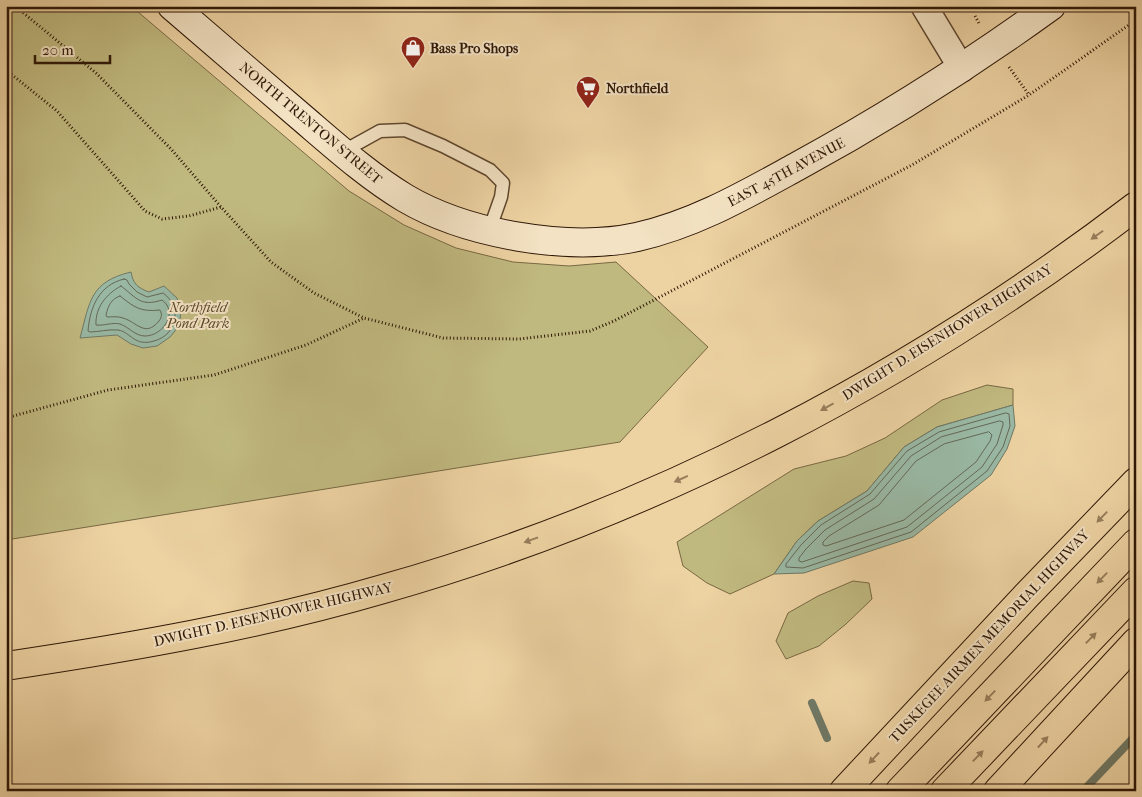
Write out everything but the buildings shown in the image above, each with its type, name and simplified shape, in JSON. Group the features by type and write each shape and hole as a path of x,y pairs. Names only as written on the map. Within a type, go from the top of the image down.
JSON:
{"highway":[{"name":"DWIGHT D. EISENHOWER HIGHWAY","path":"6,666 185,636 314,607 383,589 497,553 610,510 769,438 884,376 1033,279 1136,206"},
{"name":"TUSKEGEE AIRMEN MEMORIAL HIGHWAY","path":"844,791 1020,602 1136,482"},
{"path":"900,791 1136,543"},
{"path":"945,791 1136,591"},
{"path":"998,791 1136,642"}],"street":[{"name":"NORTH TRENTON STREET","path":"172,6 342,152 380,182 406,199 431,211 463,224 489,231"},
{"path":"924,6 962,69"},
{"name":"EAST 45TH AVENUE","path":"489,231 557,241 593,241 634,237 671,228 733,202 862,132 962,69 1051,6"}],"lane":[{"path":"342,152 380,131 404,130 443,146 490,170 503,183 501,197 489,231"}],"path":[{"path":"15,6 96,72 171,149 271,262 314,293 364,318 443,338 519,339 590,330 614,321 912,166 1029,95 1136,20"},
{"path":"6,70 57,111 145,211 162,219 189,216 221,207"},
{"path":"6,418 108,390 214,375 306,345 364,318"}],"green space":[{"name":"Northfield Pond Park","path":"6,6 131,6 349,191 404,225 456,248 513,262 569,266 616,262 708,347 620,442 6,540"},
{"path":"987,385 1013,389 1013,405 937,427 904,447 867,491 818,521 797,541 774,574 730,594 707,583 683,566 677,542 794,469 846,456 885,438 942,400"},
{"path":"853,581 869,583 872,599 819,646 786,659 776,641 788,613 818,596"}],"water":[{"path":"131,272 133,280 142,289 149,292 164,286 177,298 181,312 179,326 170,337 157,346 143,348 131,344 117,335 80,338 86,313 99,288 117,276"},
{"path":"1013,405 1015,426 1007,449 991,475 913,537 804,573 774,574 797,541 818,521 867,491 904,447 937,427"}],"waterway":[{"path":"812,703 827,738"},
{"path":"1083,791 1136,735"}],"place":[{"name":"Bass Pro Shops","path":"413,69"},
{"name":"Northfield","path":"588,109"}]}
